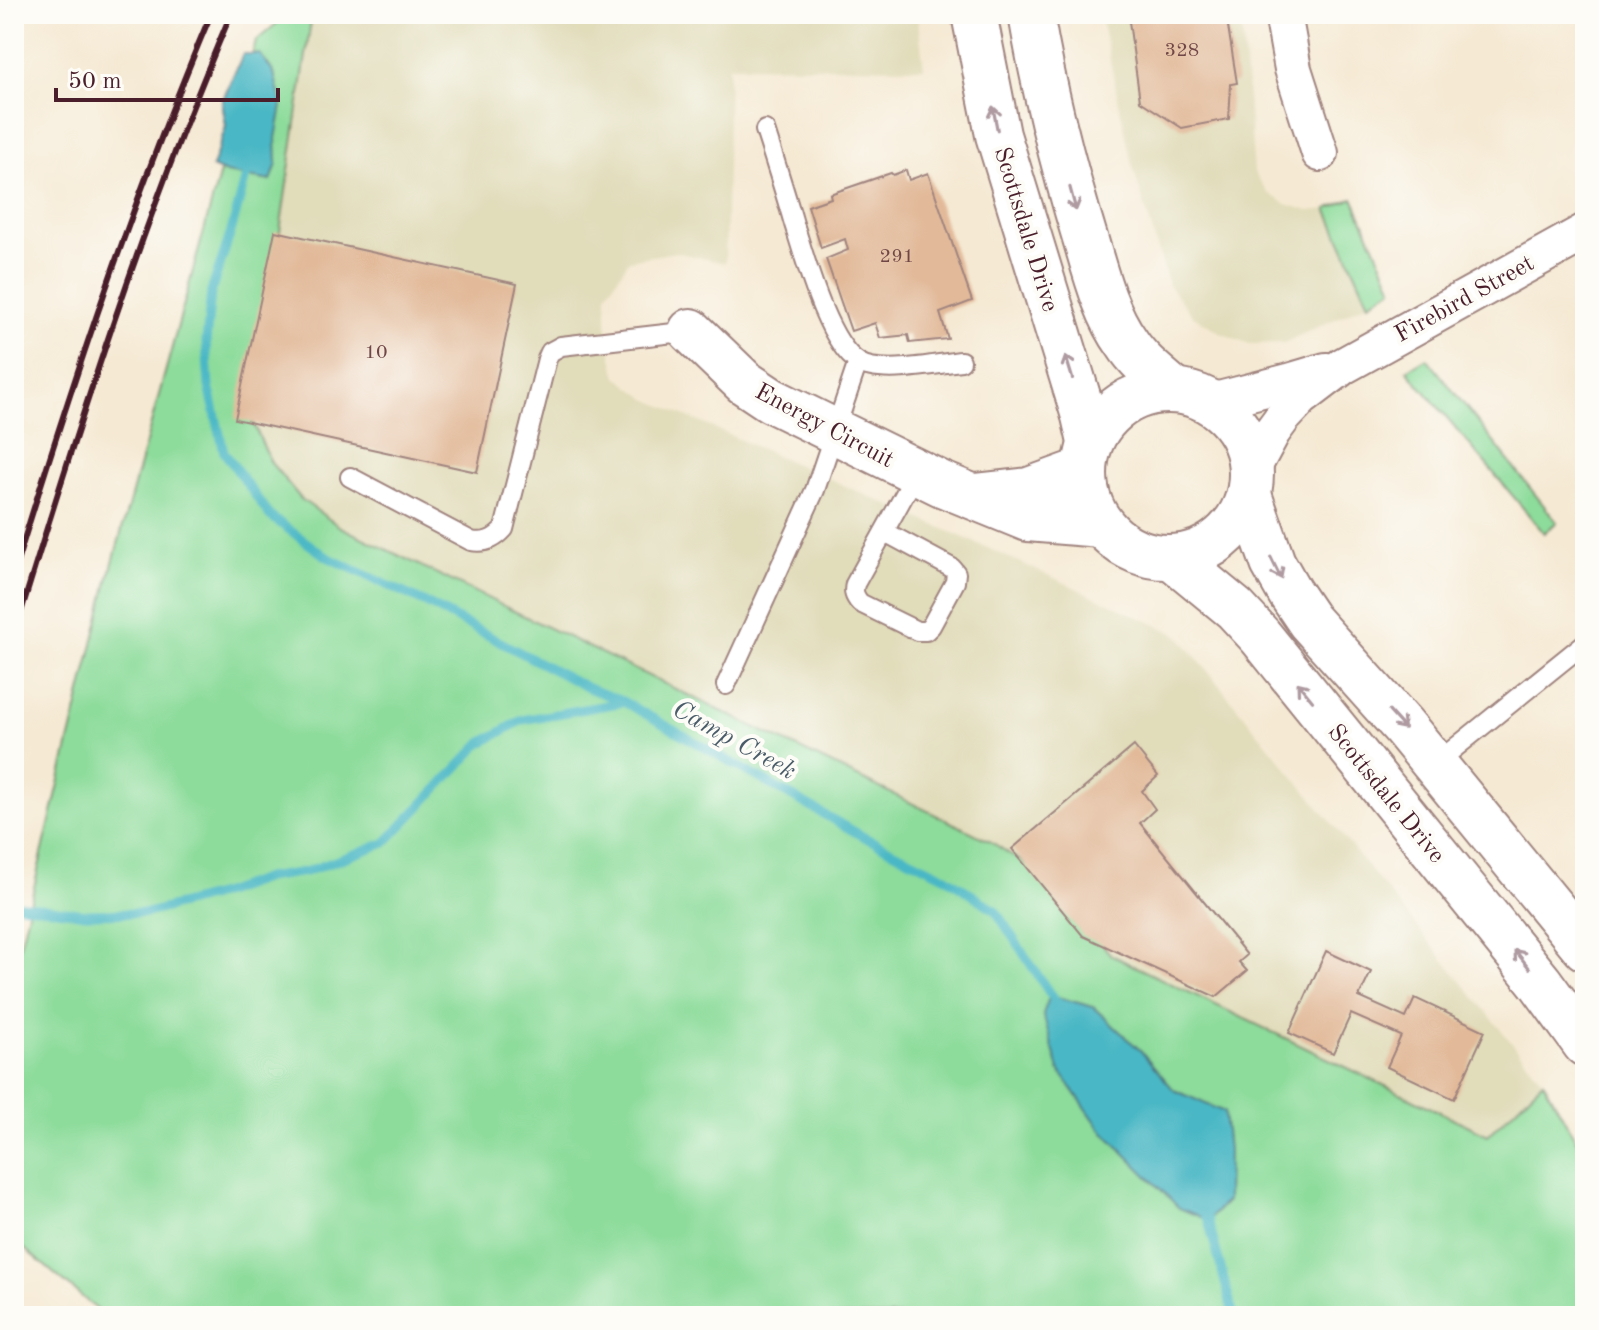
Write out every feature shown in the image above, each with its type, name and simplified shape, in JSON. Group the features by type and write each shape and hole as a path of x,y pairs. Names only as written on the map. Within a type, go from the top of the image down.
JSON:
{"main road":[{"name":"Scottsdale Drive","path":"974,14 998,135 1084,416 1087,456"},
{"path":"1031,14 1042,76 1073,201 1115,325 1128,345 1193,396 1233,421 1246,443 1250,482 1273,563 1290,593 1309,621 1404,727 1585,948"},
{"name":"Energy Circuit","path":"691,331 744,382 771,400 917,472 1028,519 1101,525"},
{"path":"1193,396 1155,391 1128,399 1105,417 1087,456 1088,499 1101,525 1123,545 1147,555 1173,558 1199,552 1221,539 1239,519 1250,482"},
{"name":"Energy Circuit","path":"973,496 1029,490 1087,456"},
{"name":"Scottsdale Drive","path":"1173,558 1230,605 1260,636 1531,970 1572,996 1585,1044"}],"street":[{"path":"1283,14 1293,69 1320,153"},
{"name":"Firebird Street","path":"1250,482 1272,432 1283,417 1301,398 1343,366 1585,232"},
{"name":"Firebird Street","path":"1193,396 1289,382 1343,366"}],"lane":[{"path":"765,130 819,302 835,334 858,362 880,368 904,368 961,361"},
{"path":"350,477 471,541 480,543 490,540 504,529 550,352 561,346 691,331"},
{"path":"726,685 815,490 858,362"},
{"path":"885,532 956,573 955,582 926,631 917,631 860,603 855,597 855,584 917,472"},
{"path":"1435,764 1585,643"}],"shaded area":[{"path":"312,14 917,14 924,68 729,66 725,263 675,252 629,260 607,294 607,337 617,377 647,399 1178,635 1543,1081 1489,1135 1111,955 1043,876 990,841 340,527 301,499 271,463 252,422"},
{"path":"1100,14 1241,14 1254,172 1268,193 1286,204 1309,211 1327,209 1369,303 1284,343 1250,344 1223,334 1192,315 1169,286 1132,164"}],"green space":[{"path":"288,14 312,14 252,421 271,463 301,499 340,527 990,841 1043,876 1111,955 1488,1135 1543,1081 1585,1156 1585,1316 105,1316 14,1240 14,970 109,577 256,41"},
{"path":"1353,198 1393,288 1369,303 1327,209"},
{"path":"1427,358 1557,522 1544,533 1407,370"}],"water":[{"path":"243,54 260,54 274,73 282,106 276,138 277,163 271,181 226,173 212,167 226,126 222,102"},
{"path":"1050,995 1093,1007 1140,1050 1174,1090 1224,1112 1228,1150 1227,1201 1208,1220 1179,1208 1100,1128 1059,1070 1043,1014"}],"building":[{"path":"1128,14 1226,14 1237,83 1231,84 1229,119 1182,128 1140,101"},
{"path":"906,170 909,180 928,173 972,301 940,313 948,339 910,343 908,335 880,338 875,323 851,331 826,259 848,250 845,239 821,248 808,206 831,198 830,194"},
{"path":"275,231 517,284 477,472 235,419"},
{"path":"1134,746 1158,776 1142,791 1155,809 1140,823 1247,955 1239,962 1247,971 1216,997 1083,936 1012,849"},
{"path":"1326,951 1371,972 1359,997 1406,1018 1415,998 1485,1031 1454,1099 1387,1067 1401,1036 1351,1014 1333,1053 1289,1033"}],"waterway":[{"path":"246,176 211,292 206,342 209,386 224,452 270,516 327,557 426,603 588,688 622,701"},
{"name":"Camp Creek","path":"14,904 86,914 147,913 224,893 266,878 305,872 385,843 480,744 522,720 624,702 864,837 946,877 995,910 1056,1003"},
{"name":"Camp Creek","path":"1202,1211 1208,1220 1234,1316"}],"railway":[{"path":"14,572 105,290 211,14"},
{"path":"14,635 88,399 141,244 231,14"}]}
